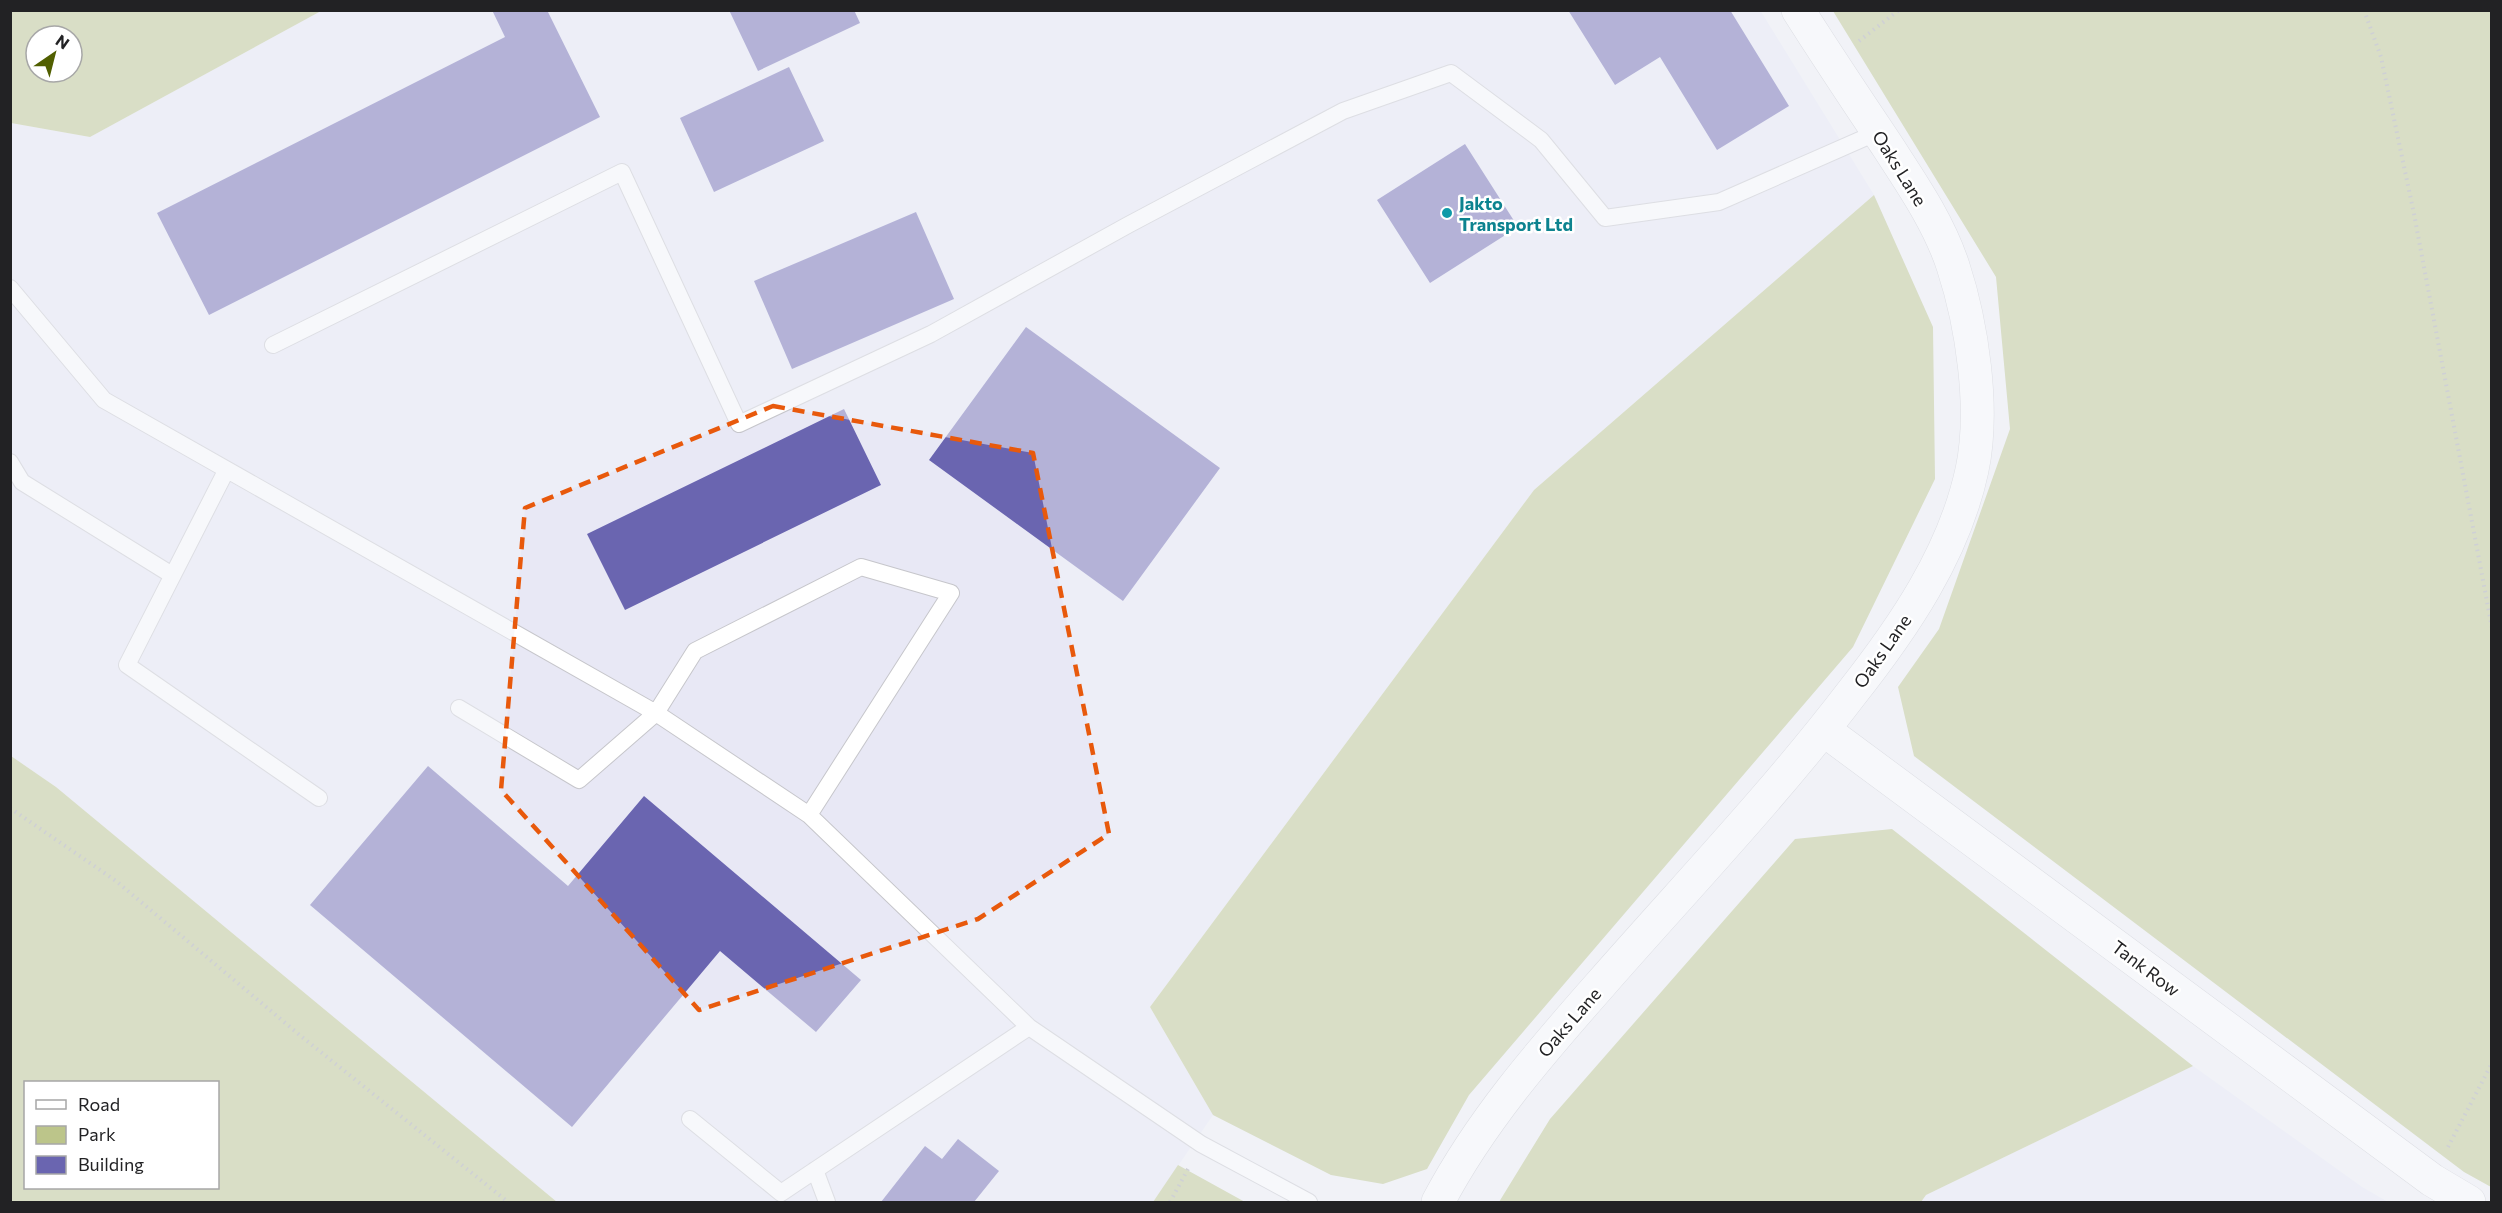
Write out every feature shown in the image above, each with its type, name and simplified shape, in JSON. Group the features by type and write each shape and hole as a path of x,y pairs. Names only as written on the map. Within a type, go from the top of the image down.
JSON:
{"street":[{"name":"Oaks Lane","path":"1438,1203 1496,1111 1549,1043 1824,730 1888,647 1932,575 1958,517 1972,468 1977,417 1973,360 1953,264 1923,201 1797,10"},
{"name":"Tank Row","path":"1824,730 2432,1180 2469,1203"}],"lane":[{"path":"273,345 622,172 738,424 931,334 1128,225 1344,111 1451,73 1541,140 1605,218 1719,202 1878,132"},
{"path":"10,288 104,400 656,713 809,815 1029,1027 1201,1144 1310,1203"},
{"path":"10,462 22,482 172,574"},
{"path":"226,471 127,665 319,798"},
{"path":"459,708 579,780 656,713 695,651 861,567 951,593 809,815"},
{"path":"690,1119 781,1193 1029,1027"},
{"path":"814,1170 827,1203"}],"path":[{"path":"1831,62 1899,10"},
{"path":"2364,10 2381,57 2414,214 2492,628"},
{"path":"10,808 116,881 302,1038 508,1203"},
{"path":"2432,1180 2492,1063"},
{"path":"1170,1203 1201,1144"}],"highlighted area":[{"path":"773,406 1033,453 1109,834 978,919 699,1010 501,790 525,508"}],"shaded area":[{"path":"1760,10 1874,195 1534,490 1150,1007 1213,1115 1153,1202 557,1202 56,787 11,756 10,123 90,137 321,11"},
{"path":"2193,1066 2362,1187 2388,1202 1921,1202 1926,1195"}],"green space":[{"path":"11,10 321,11 90,137 11,123"},
{"path":"1833,11 2491,11 2491,1187 2464,1172 1914,756 1898,687 1939,629 2010,429 1996,277"},
{"path":"1874,195 1933,327 1935,479 1853,647 1469,1095 1427,1169 1383,1184 1331,1175 1213,1115 1150,1007 1534,490"},
{"path":"11,756 56,787 557,1202 11,1202"},
{"path":"1892,829 2193,1066 1926,1195 1921,1202 1499,1202 1550,1119 1795,839"},
{"path":"1178,1165 1245,1202 1153,1202"}],"building":[{"path":"492,10 547,10 600,117 209,315 157,213 505,37"},
{"path":"729,10 854,10 860,23 758,71"},
{"path":"1568,10 1730,10 1789,106 1717,150 1660,57 1615,85"},
{"path":"789,67 824,141 714,192 680,118"},
{"name":"Jakto Transport Ltd","path":"1465,144 1518,227 1430,283 1377,200"},
{"path":"916,212 954,299 792,369 754,281"},
{"path":"1026,327 1220,468 1123,601 929,460"},
{"path":"844,409 881,485 625,610 587,534"},
{"path":"428,766 568,886 644,796 861,980 816,1032 720,951 572,1127 310,905"},
{"path":"958,1139 999,1171 974,1202 881,1202 925,1146 942,1159"}],"place":[{"name":"Jakto Transport Ltd","path":"1447,213"}]}
